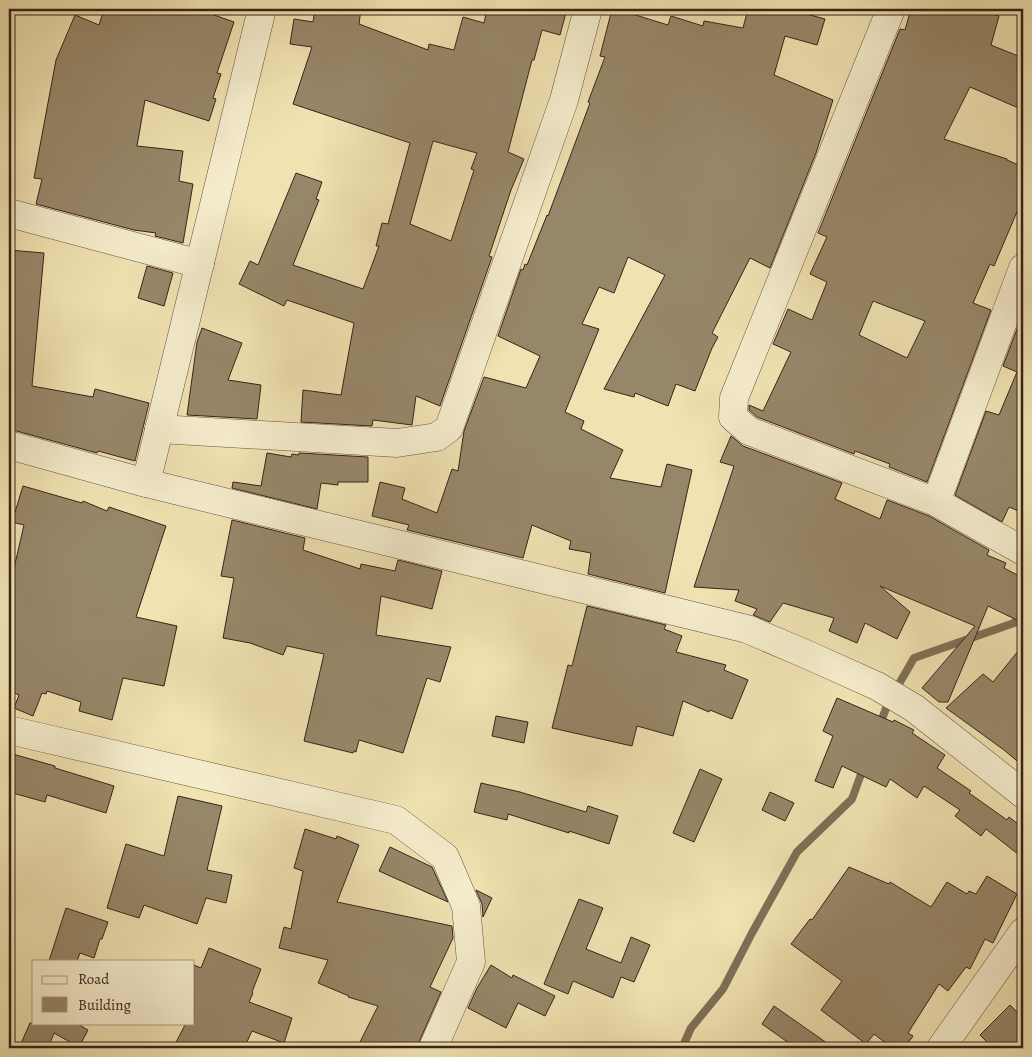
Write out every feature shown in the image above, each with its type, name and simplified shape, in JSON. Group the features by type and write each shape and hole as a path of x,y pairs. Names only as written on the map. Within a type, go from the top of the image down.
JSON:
{"street":[{"path":"146,483 262,9"},
{"path":"159,428 397,443 436,436 448,428 564,100 588,9"},
{"path":"891,9 734,398 733,417 749,431 936,502 1023,551"},
{"path":"9,213 200,264"},
{"path":"936,502 1023,268"},
{"path":"9,447 146,483 747,629 877,686 914,708 1023,794"},
{"path":"9,730 396,820 445,857 466,906 471,962 433,1048"},
{"path":"941,1048 1023,932"}],"building":[{"path":"104,9 197,9 234,22 217,73 221,74 213,98 216,99 209,121 145,100 137,146 183,151 179,181 193,184 183,243 155,236 156,233 134,230 36,204 42,179 34,178 56,60 75,15 99,25"},
{"path":"315,9 361,9 359,24 428,50 429,44 454,50 463,17 484,23 487,9 567,9 560,35 542,30 534,60 532,60 508,152 524,159 511,190 489,256 492,257 440,406 416,396 412,425 373,420 372,426 301,422 303,390 341,395 354,323 287,300 284,306 239,284 250,261 258,265 296,173 322,182 316,199 319,200 293,265 363,289 379,246 376,246 382,223 388,224 410,143 293,104 312,47 290,44 294,19 313,22","holes":["433,141 477,153 471,169 474,170 451,241 410,224"]},
{"path":"612,9 668,25 671,16 703,26 704,21 743,28 748,9 788,9 825,19 817,45 785,36 774,75 833,100 816,153 770,268 750,258 712,333 718,337 695,391 676,384 668,406 635,393 634,397 604,389 665,275 628,257 614,293 599,287 582,324 599,329 565,412 584,421 581,429 623,450 610,478 661,487 667,464 692,470 665,593 588,574 591,553 569,549 571,541 532,525 523,558 407,530 409,525 372,516 380,482 405,488 402,499 437,513 452,469 458,471 464,431 484,377 526,388 540,356 498,336 521,269 523,270 525,264 527,265 548,216 590,103 588,102 605,57 600,56"},
{"path":"911,9 972,9 999,16 991,45 1023,58 1023,110 970,87 944,139 1007,159 1023,167 1023,209 1019,207 994,266 990,264 973,303 991,310 927,482 889,467 890,464 855,451 854,454 757,417 749,410 749,405 763,411 791,352 773,344 788,309 812,320 827,282 810,274 827,237 818,233 900,29 905,30","holes":["873,301 925,321 907,358 859,335"]},
{"path":"9,250 44,253 32,386 93,397 95,389 149,403 135,461 9,430"},
{"path":"147,266 173,273 164,306 138,298"},
{"path":"1020,321 1023,323 1023,513 1009,507 1002,522 955,495 986,411 999,415 1017,372 1003,366"},
{"path":"202,328 242,343 228,380 261,385 257,419 187,415 197,342"},
{"path":"731,436 743,446 842,483 835,499 880,519 887,500 929,516 989,550 987,555 1006,563 1004,568 1023,578 1023,623 988,606 948,702 939,702 922,688 975,626 880,586 910,612 897,639 865,623 857,643 829,631 834,618 783,603 770,622 753,615 757,609 735,601 739,590 694,587 734,466 720,462"},
{"path":"267,453 291,457 292,454 299,455 299,453 368,457 368,482 338,482 338,485 321,483 317,509 232,488 233,482 261,486"},
{"path":"23,486 82,503 83,501 107,511 109,507 166,526 136,617 177,626 164,686 123,678 112,720 79,711 81,702 47,691 46,694 42,693 33,716 14,708 19,695 9,691 9,590 24,525 12,522"},
{"path":"232,520 305,538 303,550 360,569 361,564 395,571 398,560 442,571 432,609 381,596 376,635 451,647 440,682 427,678 403,753 359,740 356,752 354,751 353,753 304,741 324,654 287,646 283,655 250,643 223,638 234,578 221,576"},
{"path":"587,606 666,625 664,629 682,636 676,652 726,665 724,670 748,680 732,719 683,701 673,736 637,726 632,746 552,728 568,665 572,666"},
{"path":"1023,645 1023,766 946,708 983,674 993,682"},
{"path":"837,698 893,722 894,720 914,730 912,733 945,755 937,768 971,791 969,793 1007,820 1009,817 1023,828 1023,858 986,829 981,836 955,816 960,810 924,786 917,798 890,779 886,787 842,766 833,788 815,781 833,736 823,731"},
{"path":"496,716 528,722 524,743 492,736"},
{"path":"9,753 114,786 106,813 47,795 45,802 9,792"},
{"path":"700,769 722,779 694,842 673,833"},
{"path":"481,783 520,792 586,812 588,806 618,816 609,844 508,814 507,820 474,812"},
{"path":"770,792 794,803 785,821 762,810"},
{"path":"178,796 222,806 207,870 232,875 226,903 206,898 197,924 144,905 139,918 107,908 126,844 164,856"},
{"path":"305,829 336,839 337,836 359,845 337,902 452,926 453,938 430,987 441,992 418,1048 357,1048 378,1006 348,997 318,983 328,960 279,948 284,927 291,929 303,871 294,868"},
{"path":"390,847 432,867 448,902 379,871"},
{"path":"849,867 889,884 890,882 931,907 947,882 967,894 969,891 976,894 987,876 1017,894 993,943 985,939 970,969 966,967 948,991 939,984 908,1033 913,1036 904,1048 892,1048 874,1034 866,1044 821,1010 842,981 791,944 810,919 812,920"},
{"path":"476,890 492,898 483,917 482,904"},
{"path":"579,899 603,908 586,949 621,963 631,937 650,945 634,982 621,977 613,998 573,981 568,994 544,984"},
{"path":"66,908 108,922 94,958 80,953 77,960 49,960"},
{"path":"209,948 261,969 249,1002 292,1018 284,1043 252,1031 244,1048 173,1048 185,1024 195,1024 195,965 201,968"},
{"path":"491,965 512,978 513,975 555,996 545,1016 518,1003 506,1028 468,1008"},
{"path":"1010,1005 1023,1018 1023,1048 993,1048 980,1035"},
{"path":"774,1006 834,1048 796,1048 762,1024"},
{"path":"30,1023 78,1024 88,1030 79,1047 54,1033 48,1048 19,1048"}],"waterway":[{"path":"879,727 888,703 914,658 1014,623 1023,613"},
{"path":"682,1048 691,1028 723,989 797,852 852,799 864,766"}]}
